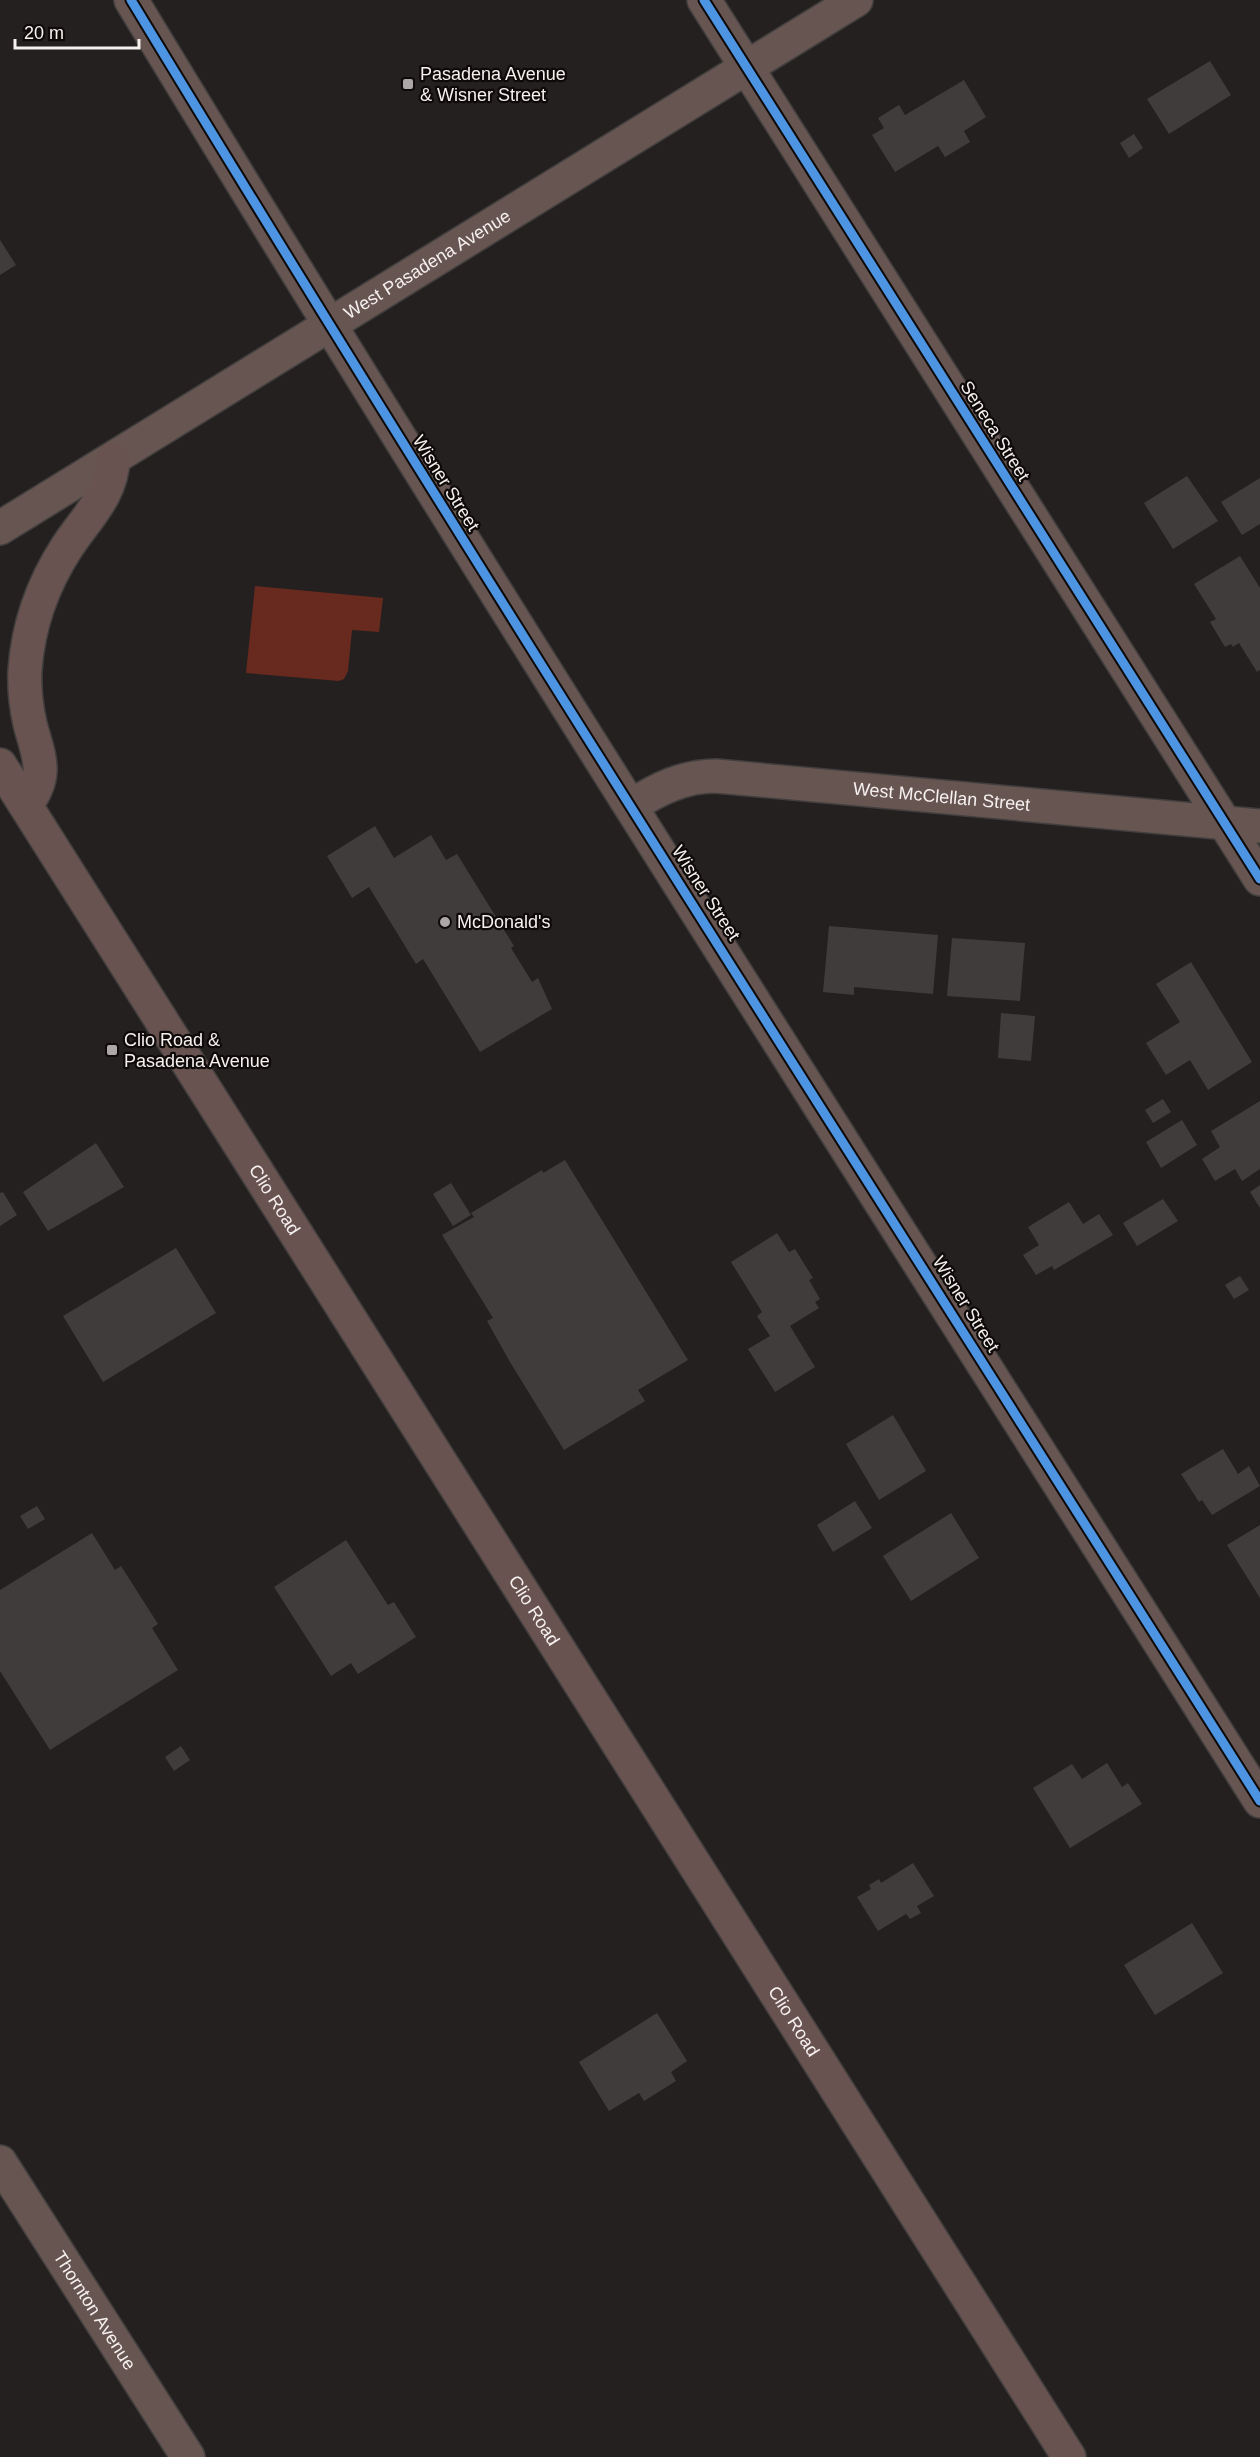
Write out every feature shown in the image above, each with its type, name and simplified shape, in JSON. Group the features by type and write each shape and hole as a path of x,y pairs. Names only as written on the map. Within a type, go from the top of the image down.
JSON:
{"main road":[{"path":"26,805 37,786 42,768 25,697 29,636 40,600 56,566 107,488 113,459"},
{"name":"Clio Road","path":"0,765 531,1610 1069,2457"}],"street":[{"name":"Wisner Street","path":"131,0 330,327 1260,1801"},
{"name":"Seneca Street","path":"704,0 1260,879"},
{"name":"West Pasadena Avenue","path":"0,528 330,327 856,0"},
{"name":"West McClellan Street","path":"631,806 674,783 699,776 716,776 1260,826"},
{"name":"Thornton Avenue","path":"0,2162 188,2457"}],"shaded area":[{"path":"255,586 383,598 379,632 352,630 348,671 344,679 339,681 246,673"}],"building":[{"path":"1210,61 1231,95 1169,134 1147,99"},
{"path":"964,80 986,117 964,131 970,142 945,157 938,146 895,172 872,135 884,128 878,118 899,105 905,115"},
{"path":"1134,134 1143,148 1129,158 1120,143"},
{"path":"0,240 16,265 0,275"},
{"path":"1187,476 1218,521 1173,549 1144,503"},
{"path":"1260,478 1260,524 1242,535 1221,502"},
{"path":"1240,556 1260,588 1260,670 1257,672 1239,643 1233,647 1231,644 1225,647 1210,622 1216,619 1194,584"},
{"name":"McDonald's","path":"375,826 394,858 431,835 446,860 457,854 514,946 511,948 532,982 538,978 552,1009 480,1052 423,959 416,964 369,887 352,898 327,856"},
{"path":"829,926 938,935 933,994 854,987 854,995 823,992"},
{"path":"952,938 1025,943 1020,1001 947,996"},
{"path":"1191,962 1252,1062 1208,1090 1190,1060 1166,1075 1146,1043 1180,1022 1156,984"},
{"path":"1001,1013 1035,1016 1031,1061 998,1058"},
{"path":"1163,1099 1171,1112 1153,1123 1145,1110"},
{"path":"1260,1101 1260,1169 1242,1181 1235,1169 1215,1181 1202,1159 1220,1147 1211,1131"},
{"path":"1182,1120 1197,1145 1161,1168 1146,1142"},
{"path":"96,1143 124,1187 48,1231 23,1192"},
{"path":"565,1160 688,1360 638,1390 645,1401 564,1450 510,1362 487,1321 493,1318 442,1235 474,1217 471,1213 542,1170 543,1173"},
{"path":"451,1183 471,1215 453,1226 433,1194"},
{"path":"1260,1185 1260,1208 1250,1192"},
{"path":"3,1192 17,1215 0,1226 0,1193"},
{"path":"1163,1199 1178,1221 1137,1246 1123,1223"},
{"path":"1069,1202 1083,1224 1099,1214 1113,1235 1054,1270 1052,1266 1036,1275 1023,1255 1039,1245 1028,1227"},
{"path":"777,1233 789,1252 795,1249 813,1278 809,1280 820,1299 815,1302 819,1308 790,1326 815,1367 775,1392 748,1349 770,1336 757,1316 762,1312 731,1262"},
{"path":"176,1248 216,1313 103,1382 63,1316"},
{"path":"1240,1276 1249,1290 1234,1299 1225,1285"},
{"path":"893,1415 926,1471 879,1500 846,1444"},
{"path":"1223,1449 1238,1474 1249,1466 1260,1486 1212,1515 1202,1500 1199,1502 1181,1474"},
{"path":"855,1501 872,1528 833,1552 817,1525"},
{"path":"37,1506 45,1519 28,1529 20,1516"},
{"path":"951,1513 979,1558 911,1601 883,1556"},
{"path":"1260,1525 1260,1598 1227,1545"},
{"path":"92,1533 115,1570 121,1566 158,1624 152,1628 178,1670 50,1750 0,1671 0,1590"},
{"path":"346,1540 388,1605 394,1602 416,1637 358,1674 351,1663 331,1676 274,1587"},
{"path":"181,1746 190,1760 174,1771 165,1757"},
{"path":"1107,1763 1122,1787 1128,1783 1142,1804 1070,1848 1033,1788 1072,1764 1082,1779"},
{"path":"913,1863 934,1896 917,1906 921,1913 910,1919 906,1914 878,1931 857,1897 871,1889 869,1885 879,1879 881,1883"},
{"path":"1192,1923 1223,1973 1155,2015 1124,1965"},
{"path":"657,2013 687,2061 671,2072 676,2081 644,2101 639,2093 609,2111 579,2062"}],"cycle path":[{"path":"131,0 409,453 691,903 1260,1801"},
{"path":"704,0 1260,879"}],"place":[{"name":"Pasadena Avenue & Wisner Street","path":"408,84"},
{"name":"McDonald's","path":"445,922"},
{"name":"Clio Road & Pasadena Avenue","path":"112,1050"}]}
